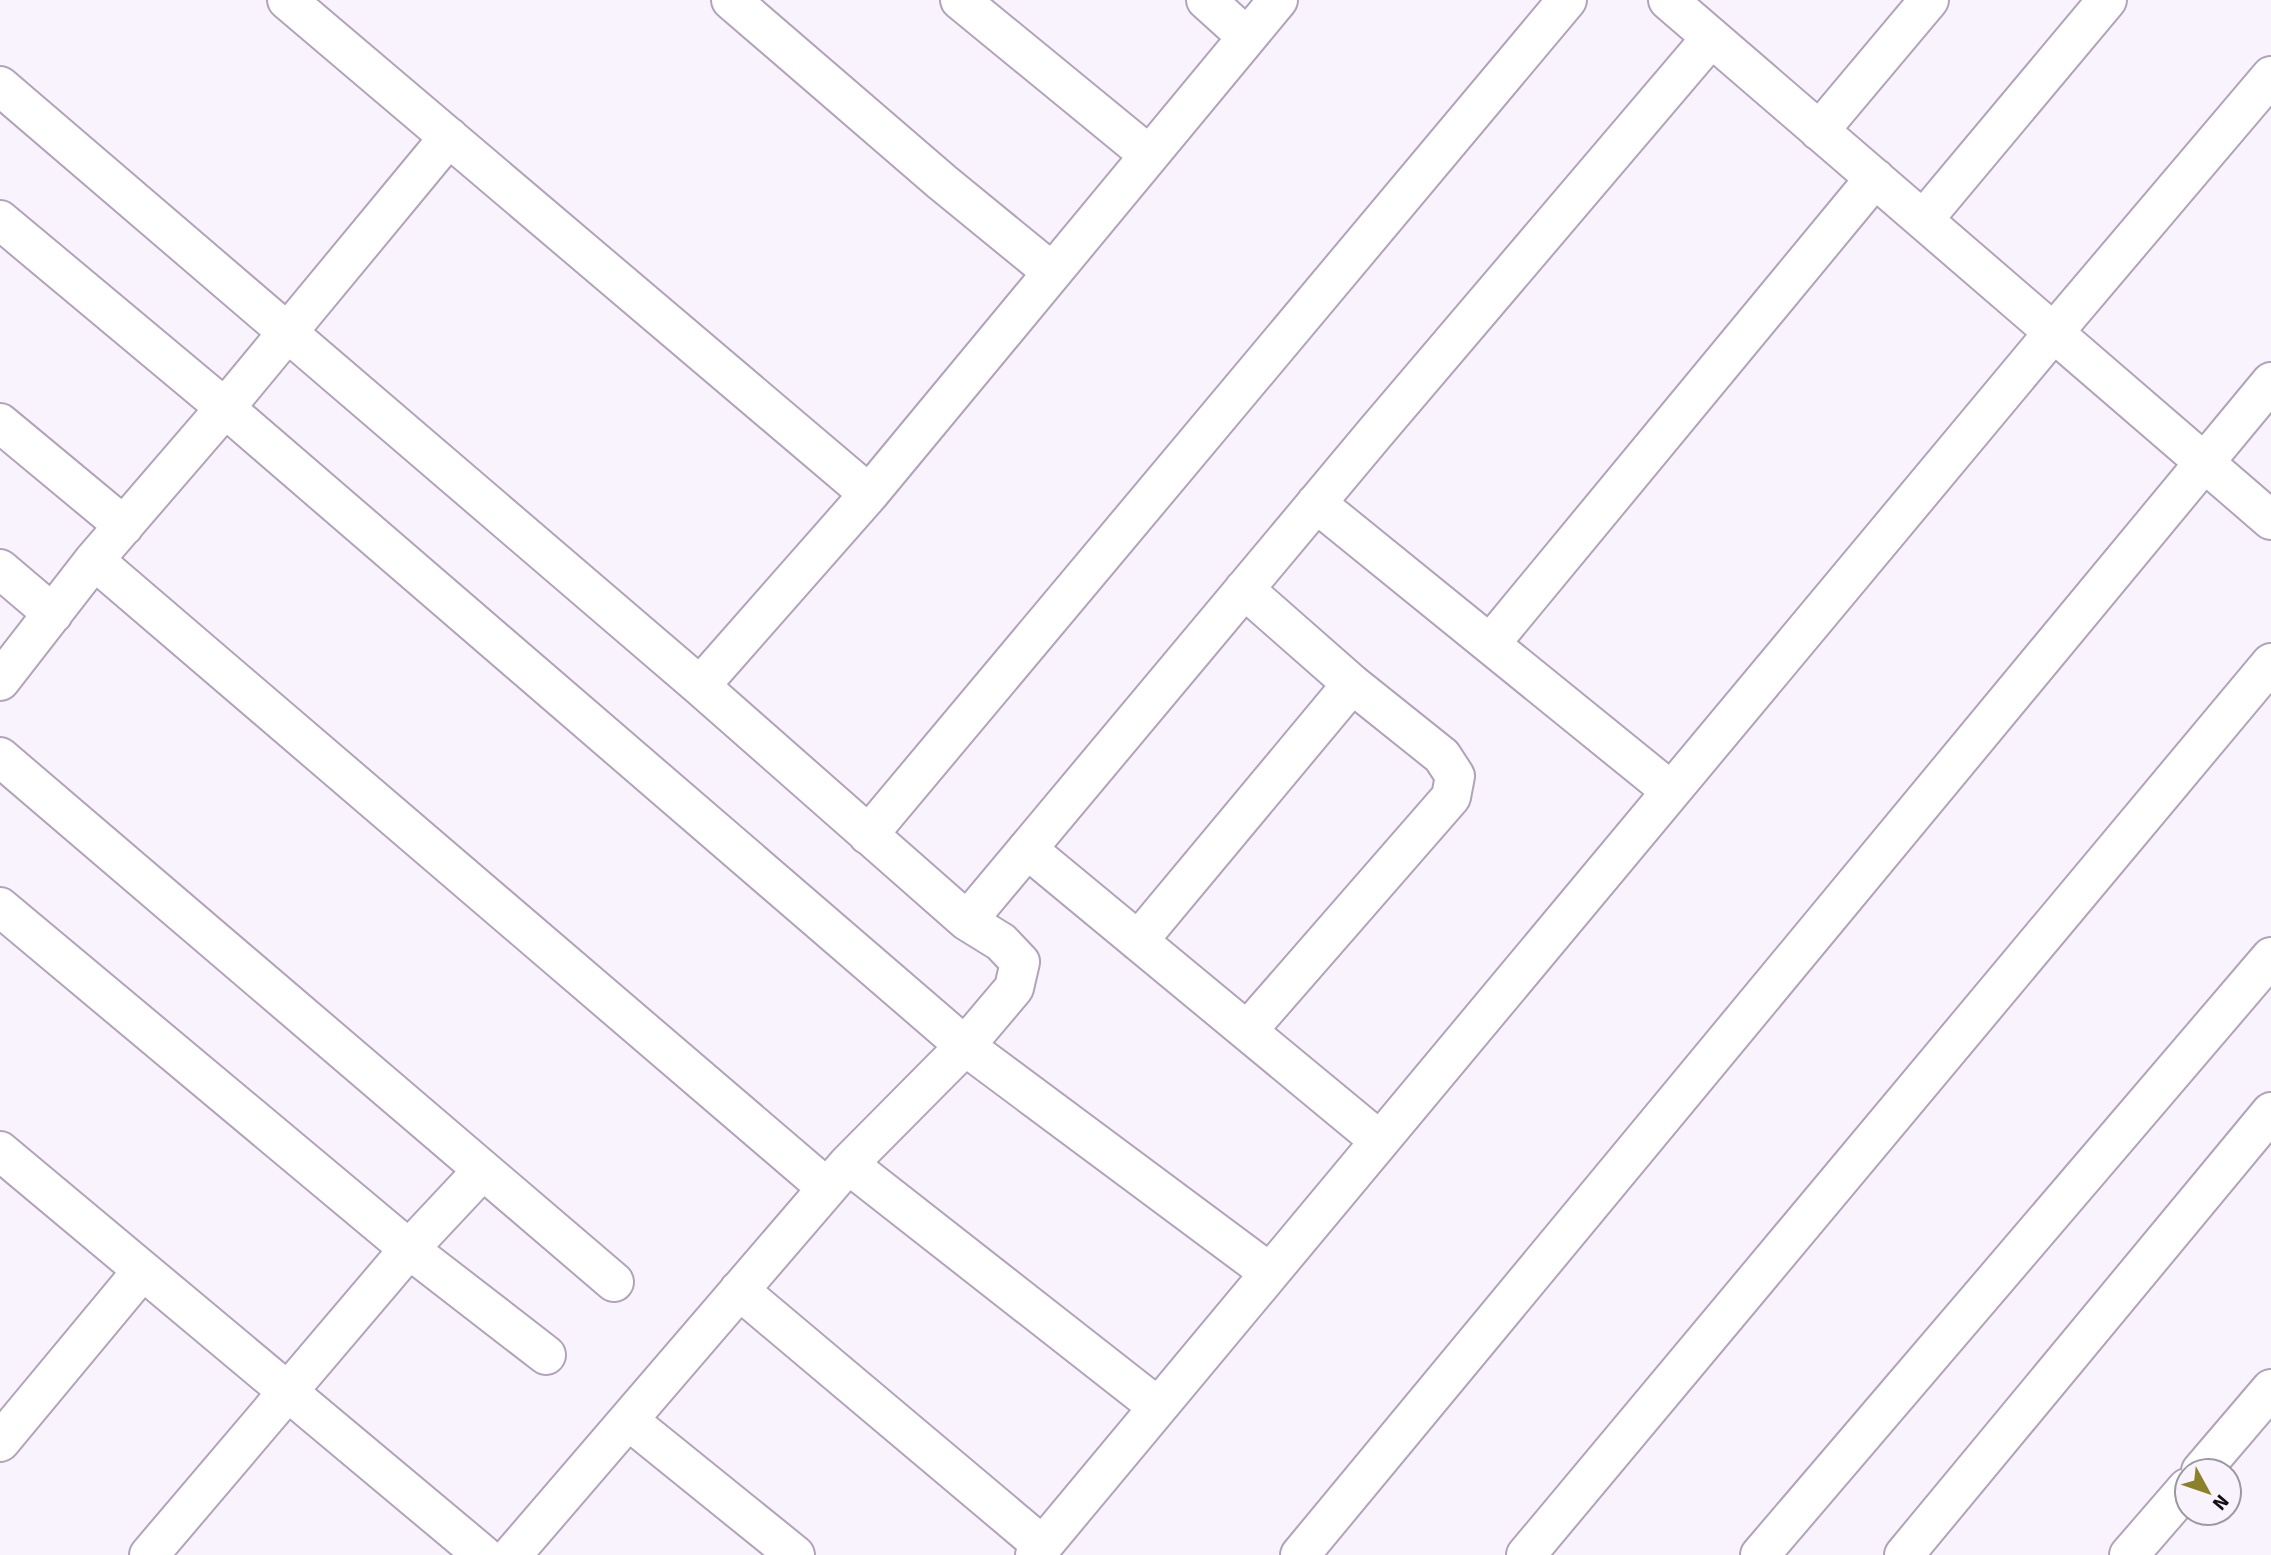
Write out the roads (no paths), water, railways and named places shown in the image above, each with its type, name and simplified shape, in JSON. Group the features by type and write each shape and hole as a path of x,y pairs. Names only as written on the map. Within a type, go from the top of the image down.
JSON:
{"street":[{"path":"287,0 869,494"},
{"path":"731,0 942,182 1052,272"},
{"path":"960,0 1149,155"},
{"path":"1206,0 1247,37"},
{"path":"700,687 869,494 1278,0"},
{"path":"868,835 1567,0"},
{"path":"1668,0 2271,520"},
{"path":"1819,131 1929,0"},
{"path":"1923,220 2107,0"},
{"path":"967,920 1316,503 1711,38"},
{"path":"739,1290 1039,1551 2054,332 2271,76"},
{"path":"0,86 967,920 1002,942 1020,962 1014,988 965,1046 838,1176 512,1555"},
{"path":"0,681 94,561 225,408 449,137"},
{"path":"1490,644 1875,178"},
{"path":"0,220 225,408 965,1046 1270,1273"},
{"path":"1300,1555 2271,382"},
{"path":"0,423 124,526"},
{"path":"1316,503 1671,791"},
{"path":"94,561 838,1176 1158,1408"},
{"path":"0,569 53,614"},
{"path":"1244,589 1352,684 1442,756 1455,775 1451,797 1247,1031"},
{"path":"1525,1555 2271,663"},
{"path":"1138,941 1352,684"},
{"path":"0,757 614,1282"},
{"path":"1027,849 1380,1141"},
{"path":"0,907 409,1249 546,1355"},
{"path":"1760,1555 2271,957"},
{"path":"1904,1555 2271,1112"},
{"path":"0,1152 484,1555"},
{"path":"149,1555 409,1249 483,1170"},
{"path":"0,1442 142,1272"},
{"path":"2213,1457 2271,1389"},
{"path":"628,1420 795,1555"},
{"path":"2129,1555 2173,1504"}]}
